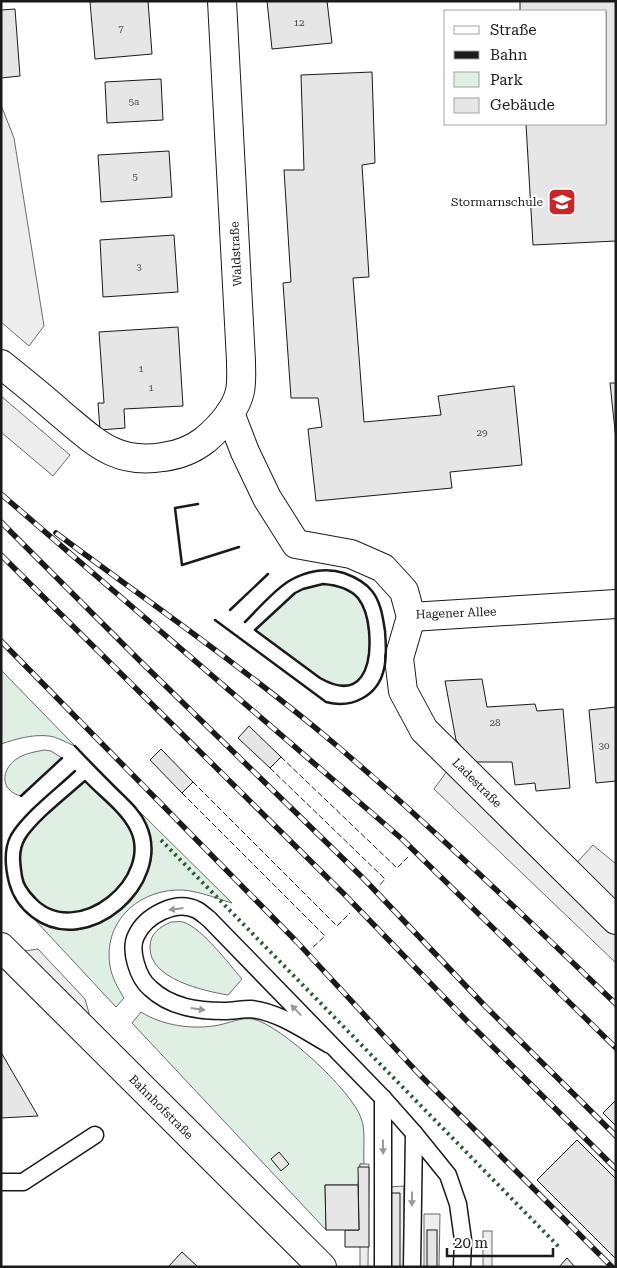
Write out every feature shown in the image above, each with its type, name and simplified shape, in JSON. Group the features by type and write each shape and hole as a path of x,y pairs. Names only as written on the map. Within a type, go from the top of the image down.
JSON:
{"street":[{"name":"Waldstraße","path":"1,364 61,413 85,436 111,452 136,460 177,455 194,448 215,432 230,413 240,392 241,361 222,1"},
{"name":"Hagener Allee","path":"230,413 245,452 267,498 296,544 351,554 383,568 404,591 411,617 616,604"},
{"name":"Ladestraße","path":"411,617 400,658 403,692 424,730 616,920"},
{"name":"Bahnhofstraße","path":"1,946 322,1267"}],"lane":[{"path":"330,1045 275,1015 250,1009 198,1010 163,999 148,987 141,977 135,963 135,937 143,924 159,913 176,907 195,909 209,919 383,1098 448,1175 458,1204 463,1240 462,1267"},
{"path":"383,1098 383,1267"},
{"path":"412,1267 414,1133"},
{"path":"1,1182 23,1182 95,1135"}],"green space":[{"path":"323,584 333,585 351,592 358,598 365,611 369,635 368,659 360,678 353,683 344,685 333,684 320,678 255,630 295,593"},
{"path":"1,670 75,746 49,736 25,737 1,744"},
{"path":"44,750 51,751 62,758 21,796 9,790 5,779 8,768 12,763 21,756"},
{"path":"85,781 114,809 129,828 134,847 131,865 122,883 108,898 90,908 71,912 52,910 35,898 25,885 20,857 21,848 25,839 37,824"},
{"path":"140,812 232,903 197,892 176,890 161,892 135,904 117,924 109,951 112,975 124,998 116,1007 34,919 60,929 84,929 106,920 127,902 143,881 151,859 150,837"},
{"path":"171,922 183,922 198,931 242,979 228,995 180,982 158,967 152,958 150,942 156,931"},
{"path":"141,1012 159,1021 189,1027 219,1025 240,1019 253,1019 280,1033 297,1046 330,1076 344,1092 355,1106 363,1123 364,1164 360,1164 358,1185 325,1185 326,1230 132,1023"}],"shaded area":[{"path":"1,105 14,138 44,326 29,346 1,322"},
{"path":"1,396 70,455 53,476 1,432"},
{"path":"447,771 558,883 593,845 616,864 616,963 434,789"},
{"path":"38,949 85,999 91,1020 24,951"},
{"path":"360,1164 369,1164 368,1267 360,1267"},
{"path":"404,1186 404,1267 389,1267 388,1187"},
{"path":"424,1214 440,1214 439,1267 424,1267"},
{"path":"483,1231 492,1231 492,1267 483,1267"}],"building":[{"path":"148,1 152,54 95,59 90,2"},
{"path":"267,1 327,1 332,43 272,49"},
{"path":"520,1 616,1 616,241 533,245 526,125 607,125 607,10 520,10"},
{"path":"15,9 20,76 1,78 1,10"},
{"path":"372,72 375,163 362,165 369,277 353,278 364,422 441,415 438,396 514,386 522,465 450,472 452,488 316,501 308,429 322,427 318,398 291,398 283,283 291,282 284,170 304,170 301,75"},
{"path":"161,79 163,120 107,123 105,82"},
{"path":"169,151 172,197 101,202 98,155"},
{"path":"174,235 178,292 103,297 100,240"},
{"path":"178,327 183,406 124,409 125,428 100,430 98,403 104,403 99,332"},
{"path":"610,383 616,383 616,440"},
{"path":"482,679 487,707 535,704 537,711 563,709 570,788 536,791 535,783 515,785 512,762 474,762 456,740 445,681"},
{"path":"616,707 616,781 596,783 589,710"},
{"path":"249,726 281,757 270,768 238,738"},
{"path":"161,749 193,782 182,793 150,760"},
{"path":"1,1052 9,1066 38,1116 1,1118"},
{"path":"616,1100 616,1126 603,1113"},
{"path":"577,1140 616,1179 616,1259 537,1180"},
{"path":"279,1152 289,1164 281,1171 271,1159"},
{"path":"358,1167 369,1167 369,1247 345,1247 345,1230 359,1230"},
{"path":"325,1185 358,1185 359,1230 326,1230"},
{"path":"391,1193 400,1193 400,1267 390,1267"},
{"path":"427,1230 437,1230 437,1267 427,1267"},
{"path":"182,1252 198,1267 168,1267"},
{"path":"567,1258 575,1267 559,1267"}],"railway":[{"path":"1,494 402,839 616,1048"},
{"path":"1,522 138,659 363,878 485,1006 616,1136"},
{"path":"56,533 233,663 336,745 443,840 616,1004"},
{"path":"1,555 345,895 468,1022 616,1169"},
{"path":"1,641 297,942 418,1073 612,1267"}],"hedge":[{"path":"161,840 559,1247"}],"fence":[{"path":"281,757 397,868 408,857"},
{"path":"270,768 385,879 379,886"},
{"path":"193,782 337,926 350,913"},
{"path":"182,793 325,936 311,949"}],"wall":[{"path":"198,504 175,508 182,565 239,547"},
{"path":"215,620 326,702 336,704 354,702 370,693 381,678 385,664 386,645 380,605 369,588 359,580 348,575 337,571 323,570 309,572 289,581 266,600 245,622"},
{"path":"230,610 268,574"},
{"path":"323,584 333,585 351,592 363,605 367,618 369,656 366,668 355,683 346,686 334,684 320,678 255,630 295,593 323,584"},
{"path":"75,746 140,814 146,824 151,847 148,870 137,892 120,910 100,923 77,929 54,928 32,917 18,902 9,883 6,853 11,835 24,818 75,771"},
{"path":"21,796 62,758"},
{"path":"85,781 114,809 129,828 134,847 131,865 122,883 108,898 90,908 71,912 52,910 35,898 25,885 20,857 21,848 25,839 37,824 85,781"}],"place":[{"name":"Stormarnschule","path":"562,202"}]}
